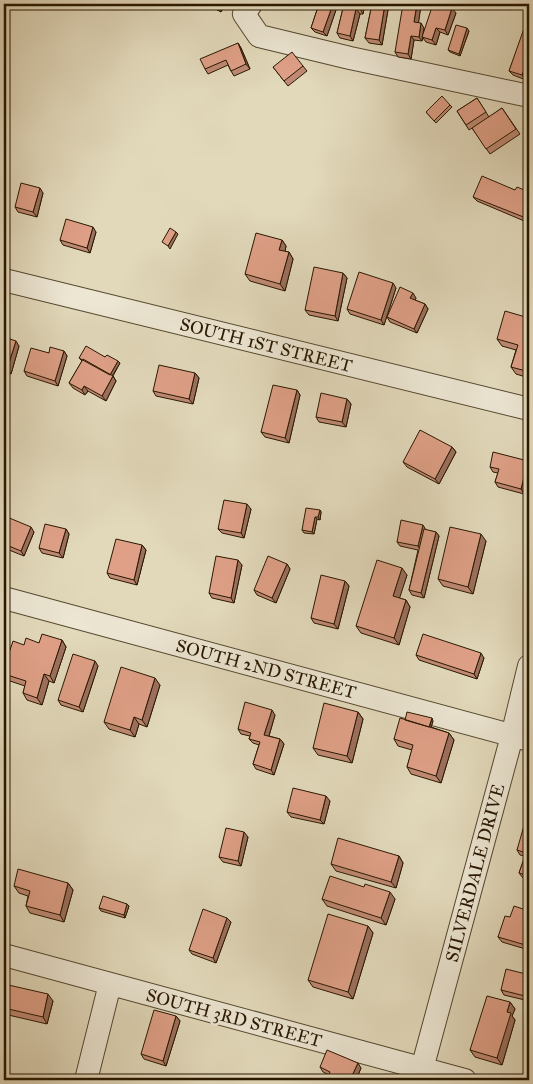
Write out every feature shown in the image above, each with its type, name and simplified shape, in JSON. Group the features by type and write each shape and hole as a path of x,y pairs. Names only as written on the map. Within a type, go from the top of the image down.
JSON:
{"street":[{"path":"251,4 244,14 259,36 350,58 529,96"},
{"name":"SOUTH 1ST STREET","path":"4,280 529,409"},
{"name":"SOUTH 2ND STREET","path":"4,598 520,738"},
{"name":"SILVERDALE DRIVE","path":"421,1075 520,738 529,666"},
{"name":"SOUTH 3RD STREET","path":"4,955 421,1075 465,1080"},
{"path":"86,1080 110,984"}],"building":[{"path":"319,4 333,4 323,32 311,28"},
{"path":"344,4 361,4 360,9 356,9 350,36 337,33"},
{"path":"372,4 385,4 379,40 365,38"},
{"path":"403,4 417,4 414,22 421,23 419,37 411,36 408,54 395,52"},
{"path":"433,4 452,8 445,30 436,28 432,40 422,37"},
{"path":"528,17 529,55 522,75 509,71"},
{"path":"456,25 467,28 459,54 448,50"},
{"path":"238,43 246,64 231,71 226,60 205,69 200,59"},
{"path":"292,52 303,66 284,81 273,67"},
{"path":"442,96 450,105 434,121 426,112"},
{"path":"477,98 486,112 466,125 457,111"},
{"path":"502,108 516,129 486,149 472,128"},
{"path":"482,176 515,190 517,187 529,192 529,209 526,218 473,197"},
{"path":"21,183 40,188 33,212 15,207"},
{"path":"66,219 93,227 87,248 60,240"},
{"path":"170,228 176,232 168,246 162,242"},
{"path":"256,233 282,240 279,250 289,252 280,284 245,274"},
{"path":"314,267 343,273 335,316 305,310"},
{"path":"359,272 393,283 381,320 347,309"},
{"path":"400,287 413,293 410,298 425,304 414,329 387,317"},
{"path":"505,311 529,318 529,361 526,371 511,367 518,345 497,339"},
{"path":"4,337 16,341 7,369 4,368"},
{"path":"86,346 105,357 107,355 118,361 110,375 79,358"},
{"path":"50,347 64,351 55,381 24,371 31,348 49,353"},
{"path":"83,359 113,376 102,396 84,386 82,390 69,383"},
{"path":"159,365 195,373 189,399 153,391"},
{"path":"273,385 297,390 285,438 261,432"},
{"path":"321,393 347,399 342,422 316,417"},
{"path":"420,430 452,447 435,479 403,462"},
{"path":"493,452 528,461 521,489 495,482 499,469 490,467"},
{"path":"224,500 247,504 241,533 218,529"},
{"path":"306,508 320,510 318,517 315,517 312,532 302,530"},
{"path":"7,517 31,527 21,551 4,544 4,525"},
{"path":"401,520 423,525 418,546 397,542"},
{"path":"45,524 66,529 59,553 39,548"},
{"path":"450,527 481,534 468,587 438,579"},
{"path":"424,529 436,532 421,593 409,590"},
{"path":"116,539 142,545 134,580 107,573"},
{"path":"216,556 238,560 231,598 209,593"},
{"path":"268,556 287,564 272,598 254,590"},
{"path":"377,560 402,568 393,596 406,600 394,638 356,626"},
{"path":"321,575 345,581 334,624 311,618"},
{"path":"42,634 62,640 50,676 44,674 37,698 23,693 26,681 4,674 4,668 13,641 24,645 26,638 39,643"},
{"path":"423,634 481,653 474,674 416,655"},
{"path":"73,654 95,661 79,707 58,700"},
{"path":"121,667 155,678 142,720 134,717 130,730 104,722"},
{"path":"245,702 272,710 264,735 280,739 271,770 253,764 260,742 249,739 251,733 238,729"},
{"path":"324,703 358,712 347,756 313,748"},
{"path":"407,712 432,718 429,727 405,720"},
{"path":"400,718 449,733 436,776 407,767 413,745 394,739"},
{"path":"293,788 326,796 320,820 287,812"},
{"path":"525,822 529,823 529,876 519,873 526,853 517,850"},
{"path":"226,828 244,832 238,861 219,857"},
{"path":"338,838 399,856 391,882 331,864"},
{"path":"18,869 68,883 60,915 26,906 30,891 14,886"},
{"path":"330,876 364,887 365,884 390,892 381,918 322,899"},
{"path":"103,896 127,904 124,915 99,908"},
{"path":"514,906 529,911 529,946 498,937 505,916 510,917"},
{"path":"203,909 227,918 213,958 189,950"},
{"path":"328,914 368,926 348,992 308,980"},
{"path":"506,969 526,974 523,982 529,983 529,997 501,990"},
{"path":"4,984 48,994 43,1017 4,1008"},
{"path":"487,996 510,1002 507,1012 511,1013 497,1058 470,1050"},
{"path":"154,1010 176,1016 163,1061 141,1054"},
{"path":"327,1050 358,1063 350,1080 326,1080 330,1072 320,1067"},
{"path":"4,1076 24,1080 4,1080"}]}
